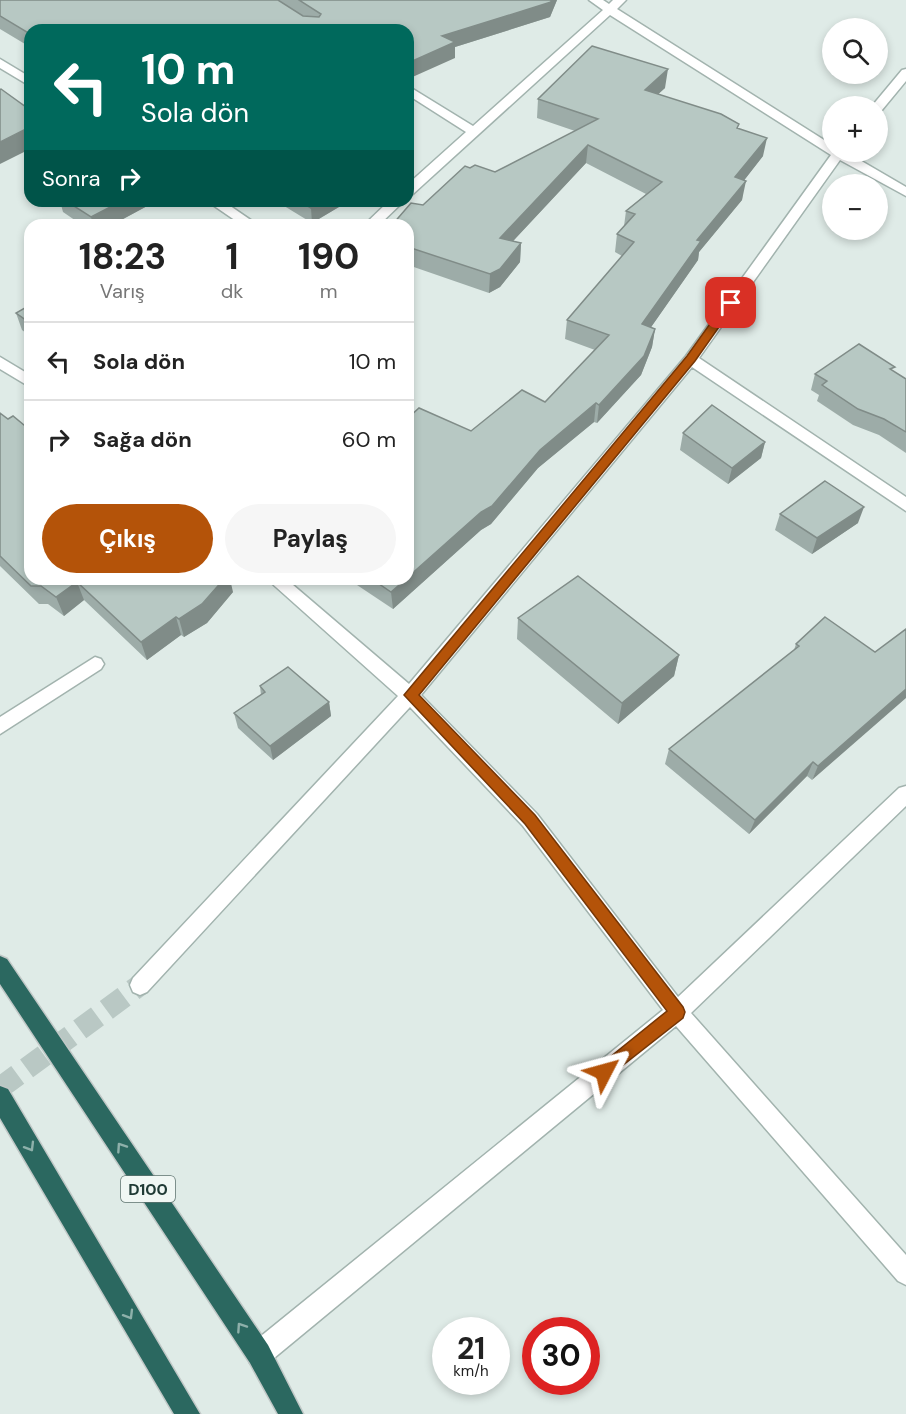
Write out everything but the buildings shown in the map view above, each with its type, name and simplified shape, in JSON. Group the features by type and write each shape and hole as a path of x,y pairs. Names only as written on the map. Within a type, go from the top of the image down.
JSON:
{"highway":[{"name":"D100","path":"0,966 259,1354 291,1414"},
{"path":"0,1097 188,1414"}],"street":[{"path":"595,0 822,143"},
{"path":"414,186 620,0"},
{"path":"0,63 24,78"},
{"path":"887,96 906,73"},
{"path":"414,94 474,132"},
{"path":"140,985 410,695 691,359 830,162"},
{"path":"854,162 906,192"},
{"path":"223,207 242,219"},
{"path":"378,219 390,207"},
{"path":"691,359 906,505"},
{"path":"0,362 24,378"},
{"path":"282,585 410,695 530,820 677,1012 906,1273"},
{"path":"0,726 95,664"},
{"path":"259,1354 677,1012 906,794"}],"tunnel":[{"path":"0,1088 140,985"}],"route":[{"path":"604,1072 677,1012 530,820 410,695 691,359 731,303"}]}
